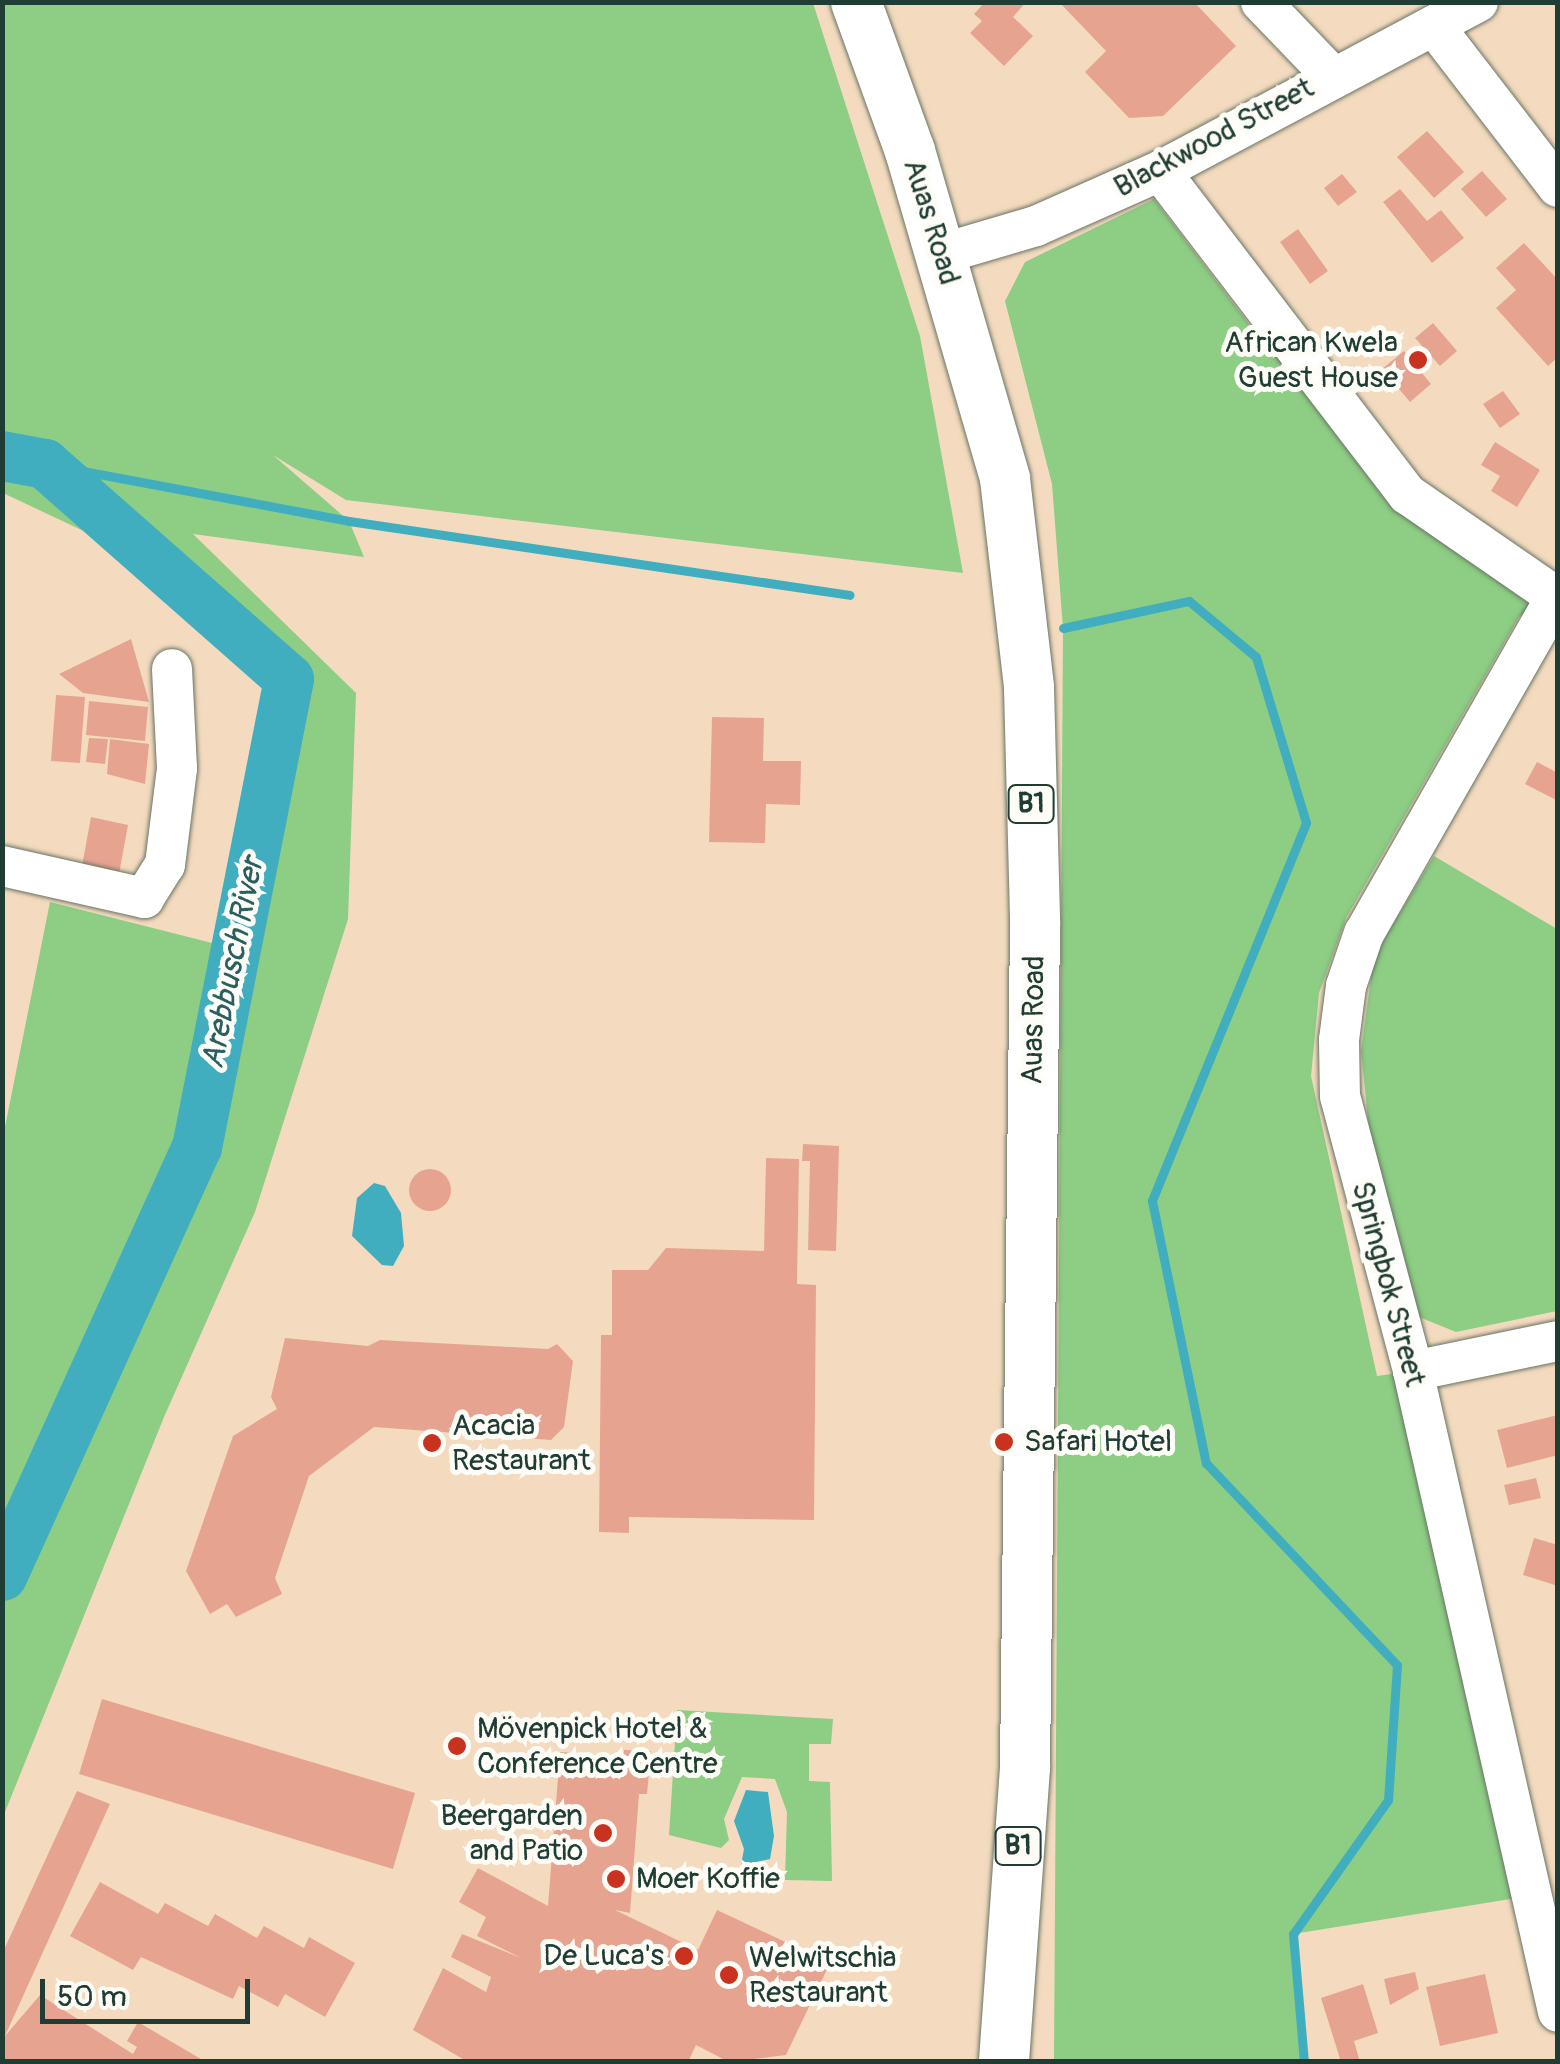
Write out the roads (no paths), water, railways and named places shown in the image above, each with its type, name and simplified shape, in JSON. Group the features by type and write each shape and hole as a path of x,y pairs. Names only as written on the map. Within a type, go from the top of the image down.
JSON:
{"main road":[{"name":"Auas Road","path":"856,2 942,254 1005,479 1029,688 1035,925 1025,1768 1004,2062"}],"street":[{"path":"1260,2 1332,76"},
{"name":"Blackwood Street","path":"942,254 1036,226 1160,171 1332,76 1478,2"},
{"path":"1434,26 1558,187"},
{"path":"1160,171 1408,494 1557,597"},
{"name":"Springbok Street","path":"1557,597 1364,932 1346,986 1340,1096 1414,1372 1558,2012"},
{"path":"2,866 144,898 165,865 177,768 172,669"},
{"path":"1414,1372 1558,1342"}],"water":[{"path":"374,1183 385,1186 401,1213 404,1246 393,1266 382,1265 352,1236 357,1198"},
{"path":"746,1790 768,1792 774,1836 770,1859 741,1865 744,1849 734,1821"}],"waterway":[{"name":"Arebbusch River","path":"2,456 45,464 289,679 197,1147 2,1576"},
{"path":"45,464 349,521 850,595"},
{"path":"1063,628 1189,601 1256,657 1306,823 1152,1201 1206,1463 1397,1665 1388,1800 1293,1934 1304,2062"}],"place":[{"name":"African Kwela Guest House","path":"1418,360"},
{"name":"Safari Hotel","path":"1004,1442"},
{"name":"Acacia Restaurant","path":"432,1443"},
{"name":"Mövenpick Hotel & Conference Centre","path":"457,1746"},
{"name":"Beergarden and Patio","path":"603,1833"},
{"name":"Moer Koffie","path":"616,1879"},
{"name":"De Luca's","path":"684,1956"},
{"name":"Welwitschia Restaurant","path":"729,1975"}]}
